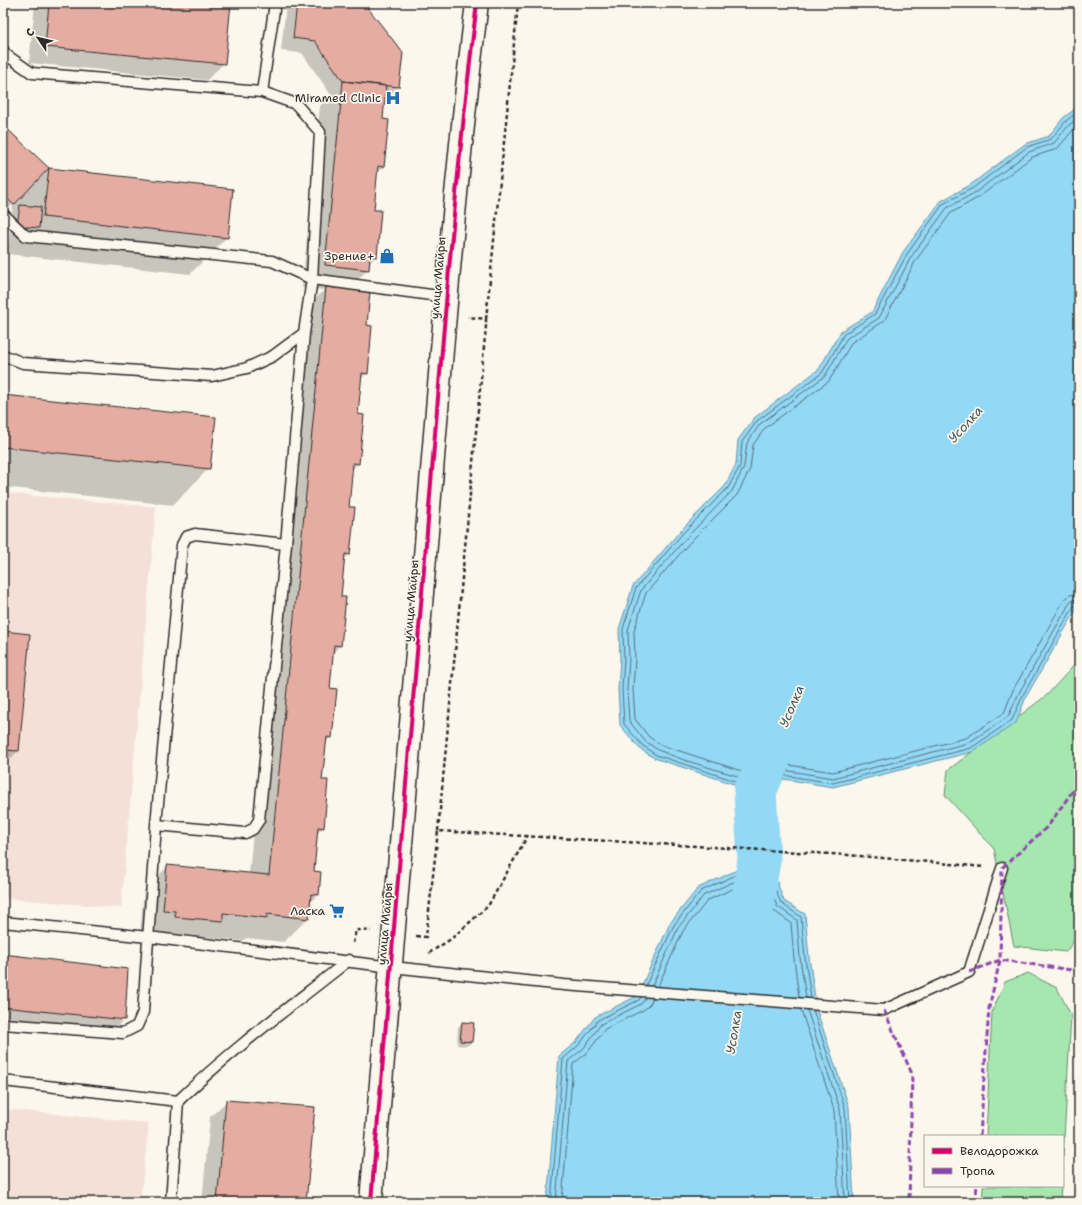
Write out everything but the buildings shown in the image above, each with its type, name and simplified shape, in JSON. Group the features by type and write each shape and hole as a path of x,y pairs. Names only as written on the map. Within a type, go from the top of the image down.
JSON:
{"street":[{"name":"улица Майры","path":"371,1202 392,967 445,305 477,3"}],"lane":[{"path":"262,92 275,3"},
{"path":"3,50 5,54 32,73 262,92 296,104 320,132 312,279 304,333 286,544 259,820 253,829 245,833 156,825"},
{"path":"3,214 26,236 272,261 312,279 445,305"},
{"path":"3,355 23,363 212,376 247,368 273,356 304,333"},
{"path":"3,1024 123,1033 137,1026 143,1012 156,825 182,545 186,537 195,534 286,544"},
{"path":"3,922 349,960 392,967 564,985 884,1010 969,972 1002,868"},
{"path":"171,1202 178,1101 202,1077 349,960"},
{"path":"3,1081 178,1101"}],"path":[{"path":"349,960 356,930 426,937 438,830 486,319 518,4 498,3"},
{"path":"445,305 486,319"},
{"path":"438,830 848,855 1002,868"},
{"path":"425,955 451,939 488,906 528,835"}],"shaded area":[{"path":"3,493 156,507 121,908 3,898"},
{"path":"3,1109 149,1123 140,1202 3,1202"}],"green space":[{"path":"1079,660 1079,933 1066,952 1014,946 994,849 945,795 948,770 1047,695"},
{"path":"1028,973 1057,988 1071,1015 1064,1139 1064,1135 986,1135 992,1012 1005,982"},
{"path":"983,1187 1061,1187 1060,1202 982,1202"}],"water":[{"path":"1079,106 1079,605 1026,697 1016,723 972,752 833,787 784,779 755,791 654,758 639,748 620,725 618,689 620,659 619,629 633,586 680,531 725,486 736,464 738,440 754,418 819,369 841,331 872,312 903,252 941,201 970,185 1025,144 1049,136 1063,118"},
{"path":"759,860 773,871 784,901 805,914 809,957 817,1011 849,1107 854,1202 547,1202 559,1056 576,1042 595,1017 637,996 670,923 698,888"}],"waterway":[{"name":"Усолка","path":"750,918 759,860 755,791 778,738"}],"marked path":[{"path":"980,1135 989,1008 1000,960 1002,868 1048,826 1079,782"},
{"path":"969,972 1000,960 1079,971"},
{"path":"884,1010 912,1074 909,1202"},
{"path":"975,1202 977,1187"}],"cycle path":[{"path":"371,1202 447,292 468,75 477,3"}],"place":[{"name":"Miramed Clinic","path":"393,98"},
{"name":"Зрение+","path":"387,256"},
{"name":"Ласка","path":"337,911"}]}
